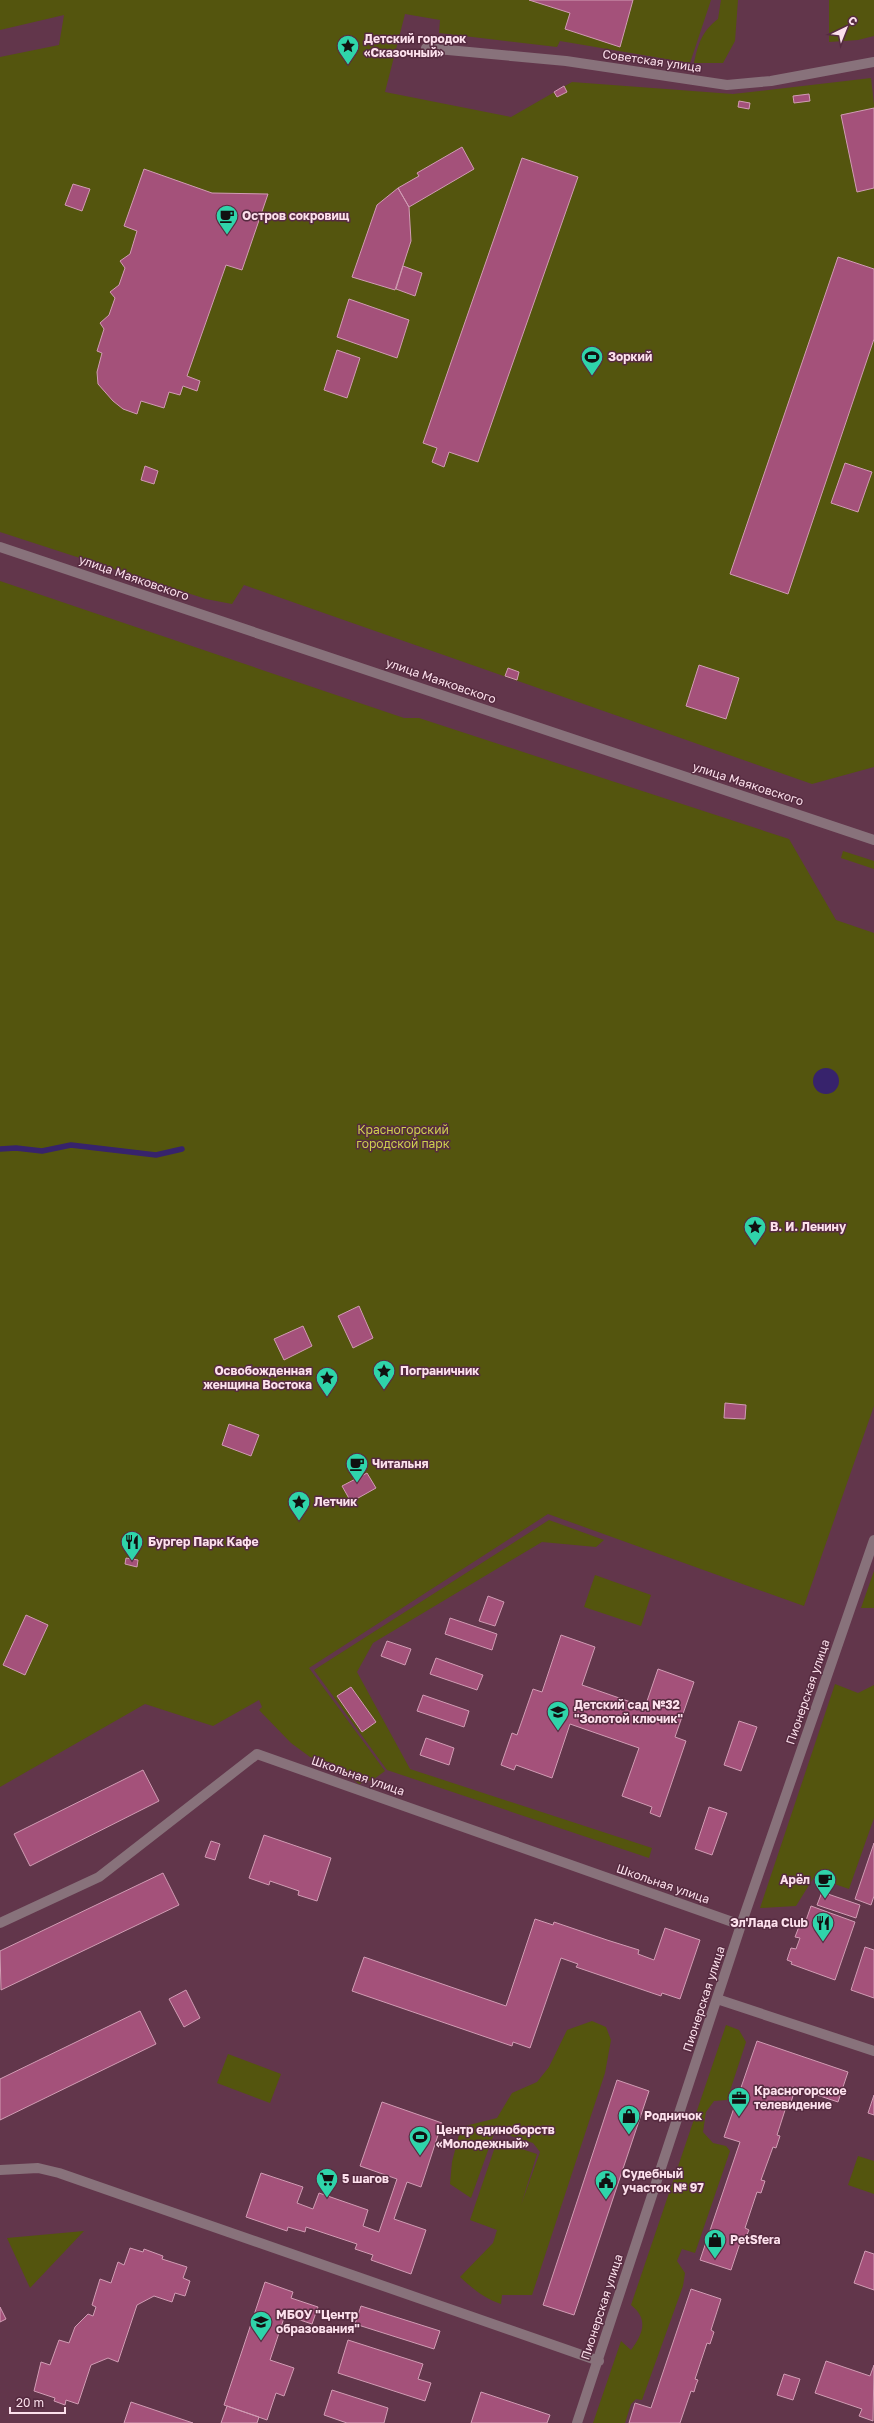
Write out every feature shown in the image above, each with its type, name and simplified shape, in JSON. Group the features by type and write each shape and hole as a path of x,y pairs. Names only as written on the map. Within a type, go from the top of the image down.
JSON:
{"street":[{"name":"Советская улица","path":"426,48 566,61 728,85 771,81 874,62"},
{"name":"улица Маяковского","path":"0,547 874,840"},
{"name":"Пионерская улица","path":"577,2423 599,2361 741,1925 874,1540"},
{"name":"Школьная улица","path":"0,1923 99,1877 257,1754 741,1925"},
{"path":"717,1999 874,2051"},
{"path":"0,2170 38,2168 59,2173 599,2361"}],"green space":[{"name":"Зоркий","path":"0,0 711,0 690,63 560,41 557,47 439,33 440,20 405,14 385,92 511,117 572,82 733,94 871,78 874,105 874,767 812,784 244,585 232,604 206,599 0,532 0,57 59,45 64,15 0,30"},
{"path":"721,0 738,0 735,41 723,63 694,63 697,50 704,33 718,19"},
{"path":"829,0 874,0 874,36 858,40 829,42"},
{"name":"Красногорский городской парк","path":"0,581 404,718 419,718 789,839 836,920 874,933 874,1406 804,1606 548,1514 309,1668 385,1771 374,1779 359,1784 332,1763 310,1757 291,1743 259,1710 262,1707 259,1700 213,1726 145,1704 0,1787"},
{"path":"843,851 874,861 874,869 841,858"},
{"path":"549,1520 604,1540 596,1547 542,1542 373,1643 357,1672 410,1769 652,1848 649,1858 387,1770 314,1670"},
{"path":"874,1571 874,1608 861,1608"},
{"path":"595,1575 651,1595 641,1626 584,1607"},
{"path":"835,1684 858,1693 874,1685 874,1818 849,1889 814,1877 796,1906 760,1908"},
{"path":"592,2021 606,2027 611,2040 605,2073 532,2295 502,2295 501,2304 479,2293 460,2277 493,2243 497,2230 470,2220 497,2141 537,2154 521,2205 540,2152 533,2143 495,2131 471,2198 450,2184 452,2162 461,2127 497,2118 512,2093 537,2082 549,2067 567,2030"},
{"path":"726,2025 739,2030 746,2042 727,2100 714,2101 706,2112 703,2132 713,2143 726,2146 730,2151 695,2253 682,2249 677,2261 685,2273 683,2286 642,2400 636,2399 631,2404 625,2423 593,2423 621,2341 631,2350 639,2338 642,2321 637,2310 631,2305"},
{"path":"228,2054 281,2074 270,2103 217,2083"},
{"path":"858,2156 874,2161 874,2194 848,2185"},
{"path":"84,2231 30,2288 7,2238"}],"shaded area":[{"path":"826,1068 835,1072 839,1081 835,1090 826,1094 817,1090 813,1081 817,1072"}],"building":[{"path":"529,0 633,0 620,47 565,29 570,13"},
{"path":"564,86 567,92 557,97 554,92"},
{"path":"809,94 810,101 794,103 793,96"},
{"path":"739,101 750,103 749,109 738,107"},
{"path":"874,108 874,188 857,192 841,115"},
{"path":"462,147 474,169 409,207 398,188 419,176 417,173"},
{"path":"522,158 578,177 478,462 449,452 444,467 432,462 437,448 423,443"},
{"path":"144,169 212,193 268,194 242,270 226,265 187,376 200,381 197,391 183,386 180,395 169,392 164,408 141,401 137,414 123,409 113,401 98,384 97,372 102,353 97,351 104,329 100,323 109,315 115,298 110,292 119,285 125,268 120,261 130,254 137,231 124,226"},
{"path":"73,184 90,189 82,211 65,205"},
{"path":"398,188 409,207 411,241 395,290 352,277 377,205"},
{"path":"838,257 874,269 874,339 788,594 730,574"},
{"path":"403,266 422,273 415,296 396,289"},
{"path":"349,299 409,320 397,358 337,337"},
{"path":"337,350 360,358 347,398 324,390"},
{"path":"845,463 872,472 858,512 831,503"},
{"path":"145,466 158,471 154,484 141,480"},
{"path":"699,665 739,678 726,719 686,706"},
{"path":"508,668 519,672 517,680 505,676"},
{"path":"359,1306 373,1338 353,1348 338,1316"},
{"path":"303,1326 312,1346 284,1360 274,1339"},
{"path":"725,1403 746,1405 745,1419 724,1418"},
{"path":"229,1424 259,1435 251,1456 222,1445"},
{"path":"367,1473 376,1488 351,1502 342,1486"},
{"name":"Бургер Парк Кафе","path":"126,1558 138,1560 137,1567 125,1564"},
{"path":"488,1596 504,1602 495,1626 479,1621"},
{"path":"26,1615 48,1625 25,1675 3,1665"},
{"path":"450,1618 497,1634 492,1650 445,1634"},
{"path":"561,1635 595,1647 582,1685 645,1707 658,1669 694,1682 675,1737 686,1741 660,1817 650,1813 652,1807 622,1796 639,1748 570,1724 552,1778 516,1765 514,1770 501,1765 512,1733 517,1735 533,1689 542,1692"},
{"path":"387,1641 411,1649 405,1665 381,1656"},
{"path":"436,1658 483,1675 477,1690 430,1674"},
{"path":"351,1687 376,1722 362,1732 337,1696"},
{"path":"423,1695 469,1711 464,1727 417,1711"},
{"path":"739,1721 757,1727 741,1771 724,1765"},
{"path":"426,1738 454,1748 449,1765 420,1755"},
{"path":"143,1770 159,1801 30,1866 14,1834"},
{"path":"709,1807 727,1813 712,1855 695,1849"},
{"path":"264,1835 331,1858 317,1901 298,1895 299,1891 270,1881 269,1885 249,1878"},
{"path":"211,1841 220,1844 215,1860 205,1857"},
{"path":"874,1843 874,1896 871,1905 855,1899"},
{"path":"163,1873 179,1905 1,1990 0,1951"},
{"path":"822,1892 860,1905 856,1918 817,1905"},
{"name":"Эл'Лада Club","path":"811,1906 855,1922 835,1980 791,1964 792,1962 787,1960 791,1948 796,1949 800,1938 795,1937 800,1924 804,1926"},
{"path":"535,1919 553,1925 554,1922 639,1950 638,1954 654,1960 665,1928 700,1940 680,1999 662,1993 661,1996 576,1967 578,1964 561,1958 530,2048 513,2042 512,2046 352,1991 364,1957 506,2006"},
{"path":"865,1947 874,1950 874,1998 851,1990"},
{"path":"186,1990 200,2018 184,2027 169,1999"},
{"path":"140,2011 156,2044 0,2120 0,2079"},
{"path":"757,2041 848,2072 838,2102 793,2087 790,2095 793,2096 789,2108 786,2107 777,2135 780,2136 776,2148 773,2147 761,2180 765,2181 761,2193 757,2192 745,2228 749,2230 744,2242 741,2240 731,2270 700,2260 740,2142 724,2137"},
{"path":"617,2080 649,2091 574,2315 543,2305"},
{"path":"874,2095 874,2115 868,2113"},
{"path":"382,2102 442,2123 421,2187 407,2182 394,2219 426,2230 411,2274 371,2260 373,2255 355,2249 357,2244 306,2227 305,2232 288,2227 287,2231 246,2217 261,2173 303,2187 297,2203 313,2209 319,2193 368,2210 363,2226 379,2232 397,2179 360,2166"},
{"path":"130,2248 143,2252 144,2249 163,2256 162,2259 187,2267 183,2278 190,2281 185,2296 175,2293 172,2302 154,2296 137,2305 118,2362 108,2358 91,2365 78,2404 66,2400 65,2405 54,2401 55,2398 34,2391 41,2362 50,2365 59,2340 69,2343 75,2327 88,2314 93,2316 96,2307 92,2305 100,2279 111,2283 118,2262 124,2265"},
{"path":"865,2251 874,2254 874,2290 854,2283"},
{"name":"МБОУ \"Центр образования\"","path":"265,2282 293,2292 291,2298 318,2307 312,2324 285,2315 270,2360 294,2368 284,2396 276,2393 267,2420 224,2405"},
{"path":"691,2289 721,2299 711,2330 714,2332 710,2344 707,2343 695,2379 698,2380 694,2392 691,2391 680,2423 629,2423 635,2403 651,2408"},
{"path":"361,2306 440,2331 434,2349 355,2324"},
{"path":"0,2307 6,2319 0,2322"},
{"path":"348,2340 423,2364 418,2379 431,2383 425,2401 338,2373"},
{"path":"826,2361 870,2376 874,2365 873,2421 859,2416 862,2409 815,2393"},
{"path":"784,2374 800,2379 793,2400 777,2395"},
{"path":"332,2390 388,2408 384,2423 347,2423 324,2415"},
{"path":"481,2392 550,2415 547,2423 471,2423"},
{"path":"131,2402 193,2423 124,2423"},
{"path":"227,2406 259,2417 257,2423 221,2423"}],"waterway":[{"path":"0,1149 16,1148 42,1151 71,1145 156,1155 182,1149"}],"place":[{"name":"Детский городок «Сказочный»","path":"348,66"},
{"name":"Остров сокровищ","path":"227,236"},
{"name":"Зоркий","path":"592,376"},
{"name":"В. И. Ленину","path":"755,1246"},
{"name":"Пограничник","path":"384,1390"},
{"name":"Освобожденная женщина Востока","path":"327,1398"},
{"name":"Читальня","path":"357,1484"},
{"name":"Летчик","path":"299,1522"},
{"name":"Бургер Парк Кафе","path":"132,1562"},
{"name":"Детский сад №32 \"Золотой ключик\"","path":"558,1732"},
{"name":"Арёл","path":"825,1900"},
{"name":"Эл'Лада Club","path":"823,1942"},
{"name":"Красногорское телевидение","path":"739,2118"},
{"name":"Родничок","path":"629,2136"},
{"name":"Центр единоборств «Молодежный»","path":"420,2156"},
{"name":"5 шагов","path":"327,2198"},
{"name":"Судебный участок № 97","path":"606,2200"},
{"name":"PetSfera","path":"715,2260"},
{"name":"МБОУ \"Центр образования\"","path":"261,2342"}]}
